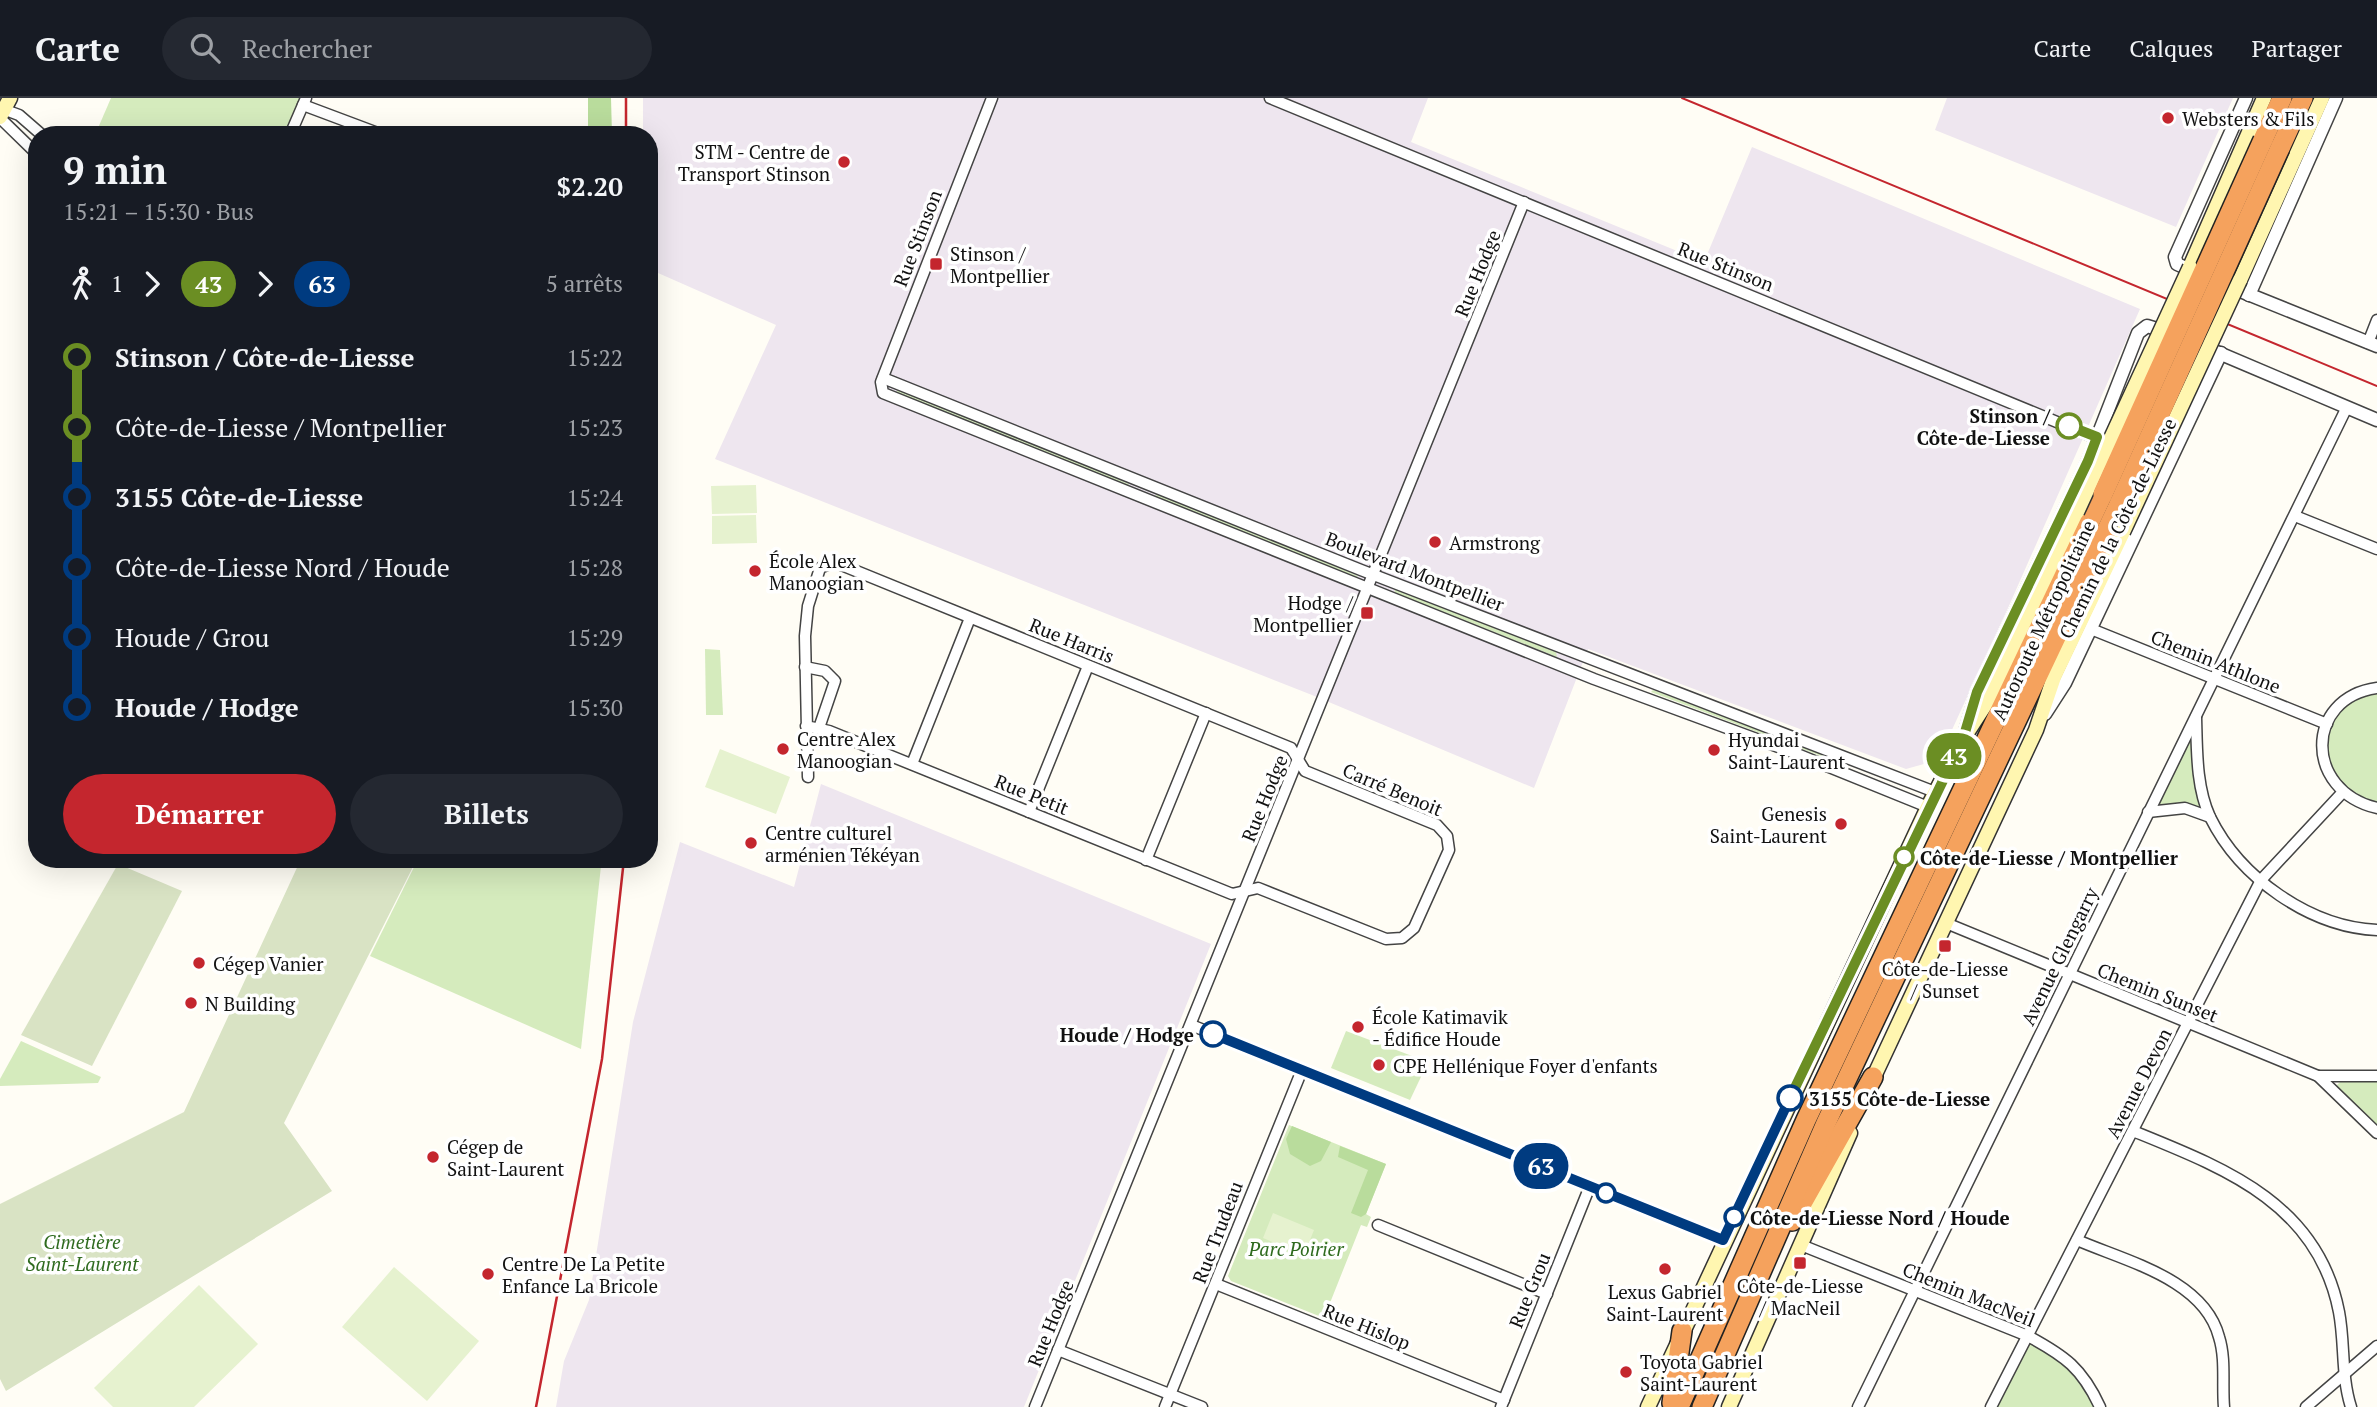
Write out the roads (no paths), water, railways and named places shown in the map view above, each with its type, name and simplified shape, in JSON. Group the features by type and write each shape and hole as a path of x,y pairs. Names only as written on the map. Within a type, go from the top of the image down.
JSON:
{"highway":[{"name":"Autoroute Métropolitaine","path":"2272,144 2282,98"},
{"name":"Autoroute Métropolitaine","path":"1702,1407 1826,1123 2272,144 2303,98"},
{"name":"Autoroute Métropolitaine","path":"1679,1407 1807,1120 2112,498"},
{"path":"1767,1260 1809,1195 1873,1077"},
{"path":"1671,1407 1682,1331"}],"main road":[{"name":"Chemin de la Côte-de-Liesse","path":"1729,1407 1873,1077 2036,730 2054,677 2123,532 2272,144 2264,98"},
{"name":"Chemin de la Côte-de-Liesse","path":"1648,1407 1723,1240 1935,792 1963,739 1989,699 2077,512 2272,144 2322,98"}],"street":[{"name":"Rue Stinson","path":"881,392 883,378 992,98"},
{"name":"Rue Stinson","path":"1270,98 2097,437 2165,472"},
{"path":"2246,98 2175,259 2179,265 2372,344 2377,320"},
{"path":"2249,295 2336,98"},
{"path":"294,126 304,102 361,126"},
{"path":"3,110 19,115 32,126"},
{"path":"3,110 28,142"},
{"name":"Rue Hodge","path":"1035,1407 1524,202"},
{"name":"Chemin de la Côte-de-Liesse","path":"1963,739 1977,692 2097,437 2141,328 2156,327 2221,354 2065,683 2036,730"},
{"path":"2221,354 2377,420"},
{"name":"Boulevard Montpellier","path":"883,378 1935,792"},
{"name":"Boulevard Montpellier","path":"881,392 1580,674 1792,752 1928,807"},
{"name":"Avenue Glengarry","path":"1857,1407 2347,407"},
{"path":"2295,516 2377,549"},
{"name":"Rue Harris","path":"805,667 808,606 819,570 826,563 838,563 1291,748 1298,760"},
{"path":"912,764 970,618"},
{"name":"Chemin Athlone","path":"2091,629 2327,724"},
{"path":"1029,812 1088,666"},
{"path":"808,777 805,667 820,668 834,676 835,681 819,727"},
{"path":"2377,688 2353,695 2339,705 2327,724 2323,756 2331,779 2342,793 2359,804 2377,808"},
{"path":"2196,712 2202,793 2210,817 2231,848 2262,880 2296,906 2329,922 2377,930"},
{"path":"1146,859 1206,713"},
{"name":"Rue Petit","path":"806,726 819,727 1232,894 1245,891"},
{"name":"Carré Benoit","path":"1245,891 1258,888 1376,936 1398,939 1414,928 1447,857 1448,839 1437,825 1305,771 1298,760"},
{"name":"Avenue Devon","path":"1991,1407 2262,880 2342,793"},
{"path":"2148,812 2185,808 2210,817"},
{"name":"Chemin Sunset","path":"1946,923 2318,1076 2377,1133"},
{"path":"1191,1025 1723,1240"},
{"name":"Rue Trudeau","path":"1166,1407 1302,1070"},
{"name":"Chemin Sunset","path":"2318,1076 2377,1076"},
{"path":"2133,1131 2219,1166 2253,1186 2284,1212 2307,1237 2326,1269 2339,1310 2345,1376 2351,1407"},
{"name":"Rue Grou","path":"1503,1403 1590,1186"},
{"path":"1378,1225 1546,1294"},
{"path":"2077,1240 2167,1279 2199,1302 2211,1317 2219,1336 2224,1407"},
{"name":"Chemin MacNeil","path":"1801,1245 2028,1336 2069,1360 2091,1387 2100,1407"},
{"name":"Rue Hislop","path":"1216,1284 1503,1403"},
{"path":"2306,1407 2377,1346"},
{"path":"1059,1350 1202,1407"}],"tram line":[{"path":"1682,98 2377,386"}],"railway":[{"path":"626,98 626,126"},
{"path":"536,1407 602,1059 623,868"}],"place":[{"name":"Websters & Fils","path":"2168,118"},
{"name":"STM - Centre de Transport Stinson","path":"844,162"},
{"name":"Stinson / Montpellier","path":"936,264"},
{"name":"Stinson / Côte-de-Liesse","path":"2069,426"},
{"name":"Armstrong","path":"1435,542"},
{"name":"École Alex Manoogian","path":"755,571"},
{"name":"Hodge / Montpellier","path":"1367,613"},
{"name":"Centre Alex Manoogian","path":"783,749"},
{"name":"Hyundai Saint-Laurent","path":"1714,750"},
{"name":"Genesis Saint-Laurent","path":"1841,824"},
{"name":"Centre culturel arménien Tékéyan","path":"751,843"},
{"name":"Côte-de-Liesse / Montpellier","path":"1904,857"},
{"name":"Côte-de-Liesse / Sunset","path":"1945,946"},
{"name":"Cégep Vanier","path":"199,963"},
{"name":"N Building","path":"191,1003"},
{"name":"École Katimavik - Édifice Houde","path":"1358,1027"},
{"name":"Houde / Hodge","path":"1213,1034"},
{"name":"CPE Hellénique Foyer d'enfants","path":"1379,1065"},
{"name":"3155 Côte-de-Liesse","path":"1790,1098"},
{"name":"Cégep de Saint-Laurent","path":"433,1157"},
{"name":"Côte-de-Liesse Nord / Houde","path":"1734,1217"},
{"name":"Côte-de-Liesse / MacNeil","path":"1800,1263"},
{"name":"Lexus Gabriel Saint-Laurent","path":"1665,1269"},
{"name":"Centre De La Petite Enfance La Bricole","path":"488,1274"},
{"name":"Toyota Gabriel Saint-Laurent","path":"1626,1372"}],"park label":[{"name":"Parc Poirier","path":"1296,1248"},
{"name":"Cimetière Saint-Laurent","path":"82,1252"}]}
